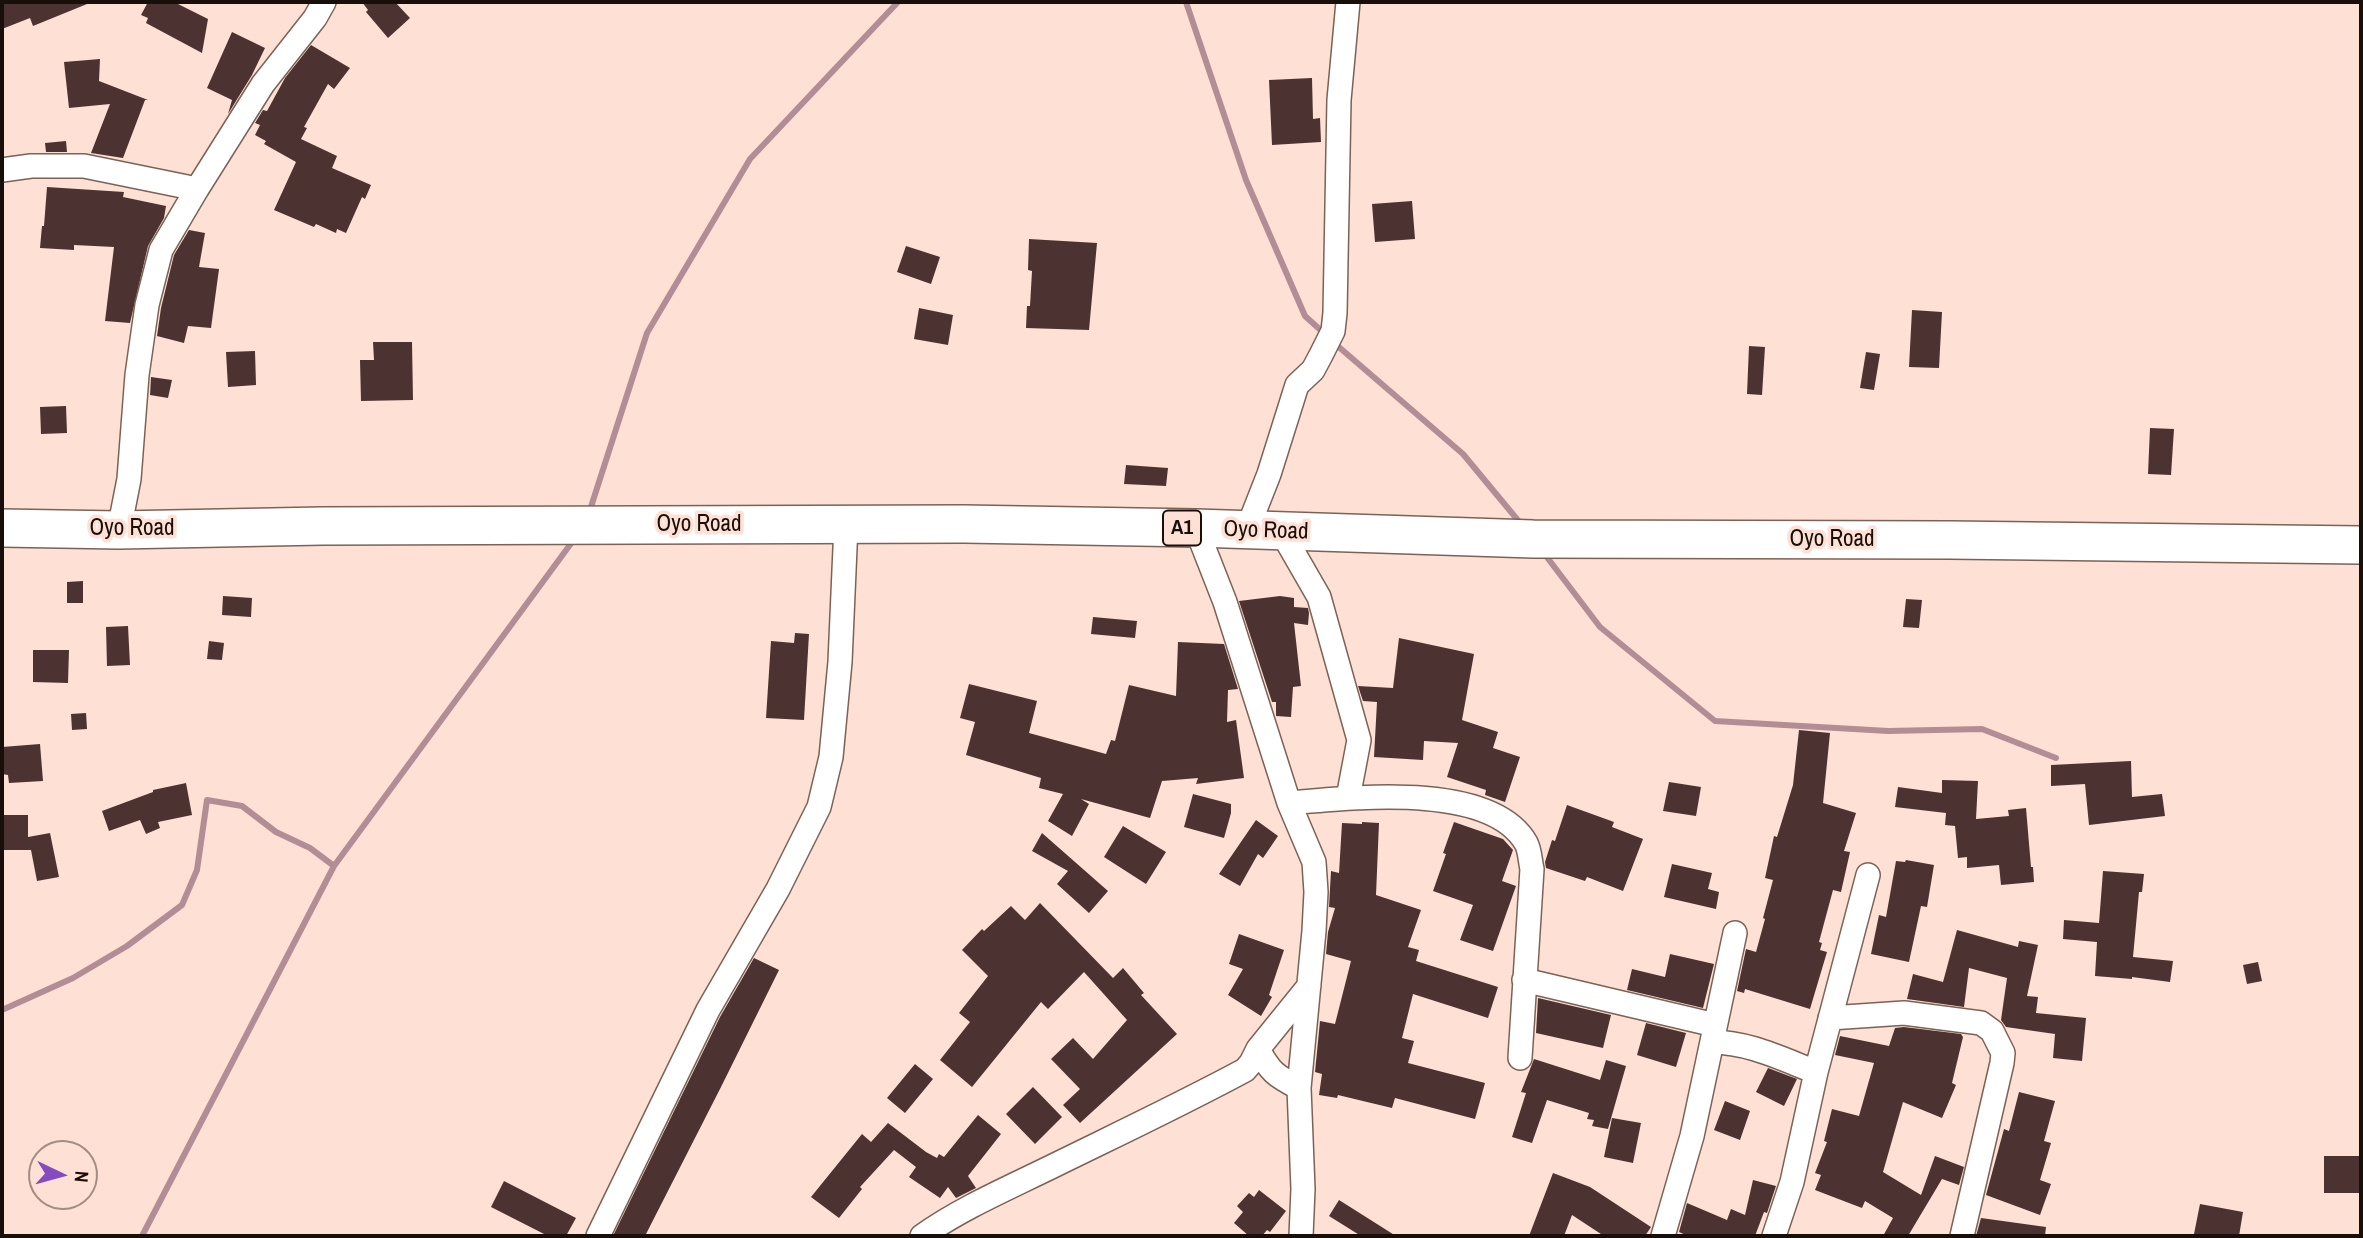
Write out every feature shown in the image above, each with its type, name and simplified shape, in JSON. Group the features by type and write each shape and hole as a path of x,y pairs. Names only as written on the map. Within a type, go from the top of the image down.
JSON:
{"highway":[{"name":"Oyo Road","path":"2,528 119,530 322,526 964,524 1196,528 1533,540 1950,540 2361,545"}],"street":[{"path":"119,530 129,479 137,374 147,304 160,250 262,84 315,18 324,2"},
{"path":"1348,2 1339,100 1333,331 1313,369 1297,385 1269,474 1264,531 1319,597 1359,740 1348,798"},
{"path":"2,170 30,166 84,166 197,189"},
{"path":"598,1236 708,1010 778,889 819,807 831,757 846,525"},
{"path":"1196,528 1225,602 1289,803 1314,862 1316,892 1299,1088 1303,1189 1301,1236"},
{"path":"1289,803 1348,798 1412,797 1459,804 1485,812 1509,824 1526,844 1532,869 1520,1058"},
{"path":"1774,1236 1793,1182 1816,1072 1868,875"},
{"path":"1663,1236 1692,1136 1735,933"},
{"path":"1524,980 1713,1033 1729,1042 1755,1048 1816,1072"},
{"path":"922,1236 948,1220 1186,1102 1244,1070 1309,986"},
{"path":"1830,1018 1904,1013 1981,1023 1992,1031 2003,1053 2002,1063 1962,1236"},
{"path":"1258,1049 1267,1067 1275,1075 1299,1088"}],"building":[{"path":"2,2 92,2 33,26 30,18 2,29"},
{"path":"148,2 174,2 208,19 202,53 146,23 148,18 141,15"},
{"path":"362,2 395,2 410,18 388,38 366,12 368,10"},
{"path":"232,32 265,48 228,114 232,100 207,88"},
{"path":"311,45 350,68 334,89 328,84 304,127 307,128 301,139 337,156 332,168 371,185 365,199 362,197 346,233 337,229 336,233 316,224 314,227 274,210 296,162 264,144 266,141 255,135 260,125 255,123 263,110 267,111 285,78"},
{"path":"100,59 99,81 148,100 145,100 123,158 91,153 110,104 69,108 64,62"},
{"path":"1312,78 1313,119 1320,118 1321,142 1272,145 1269,80"},
{"path":"66,141 67,152 46,152 45,143"},
{"path":"47,187 124,192 123,197 166,206 164,218 148,246 130,323 105,321 114,247 74,245 74,250 40,248"},
{"path":"1412,201 1415,239 1375,242 1372,204"},
{"path":"189,230 205,233 199,267 219,269 211,328 188,326 184,343 157,336 174,255"},
{"path":"1029,239 1097,243 1089,330 1026,328 1032,271 1028,270"},
{"path":"906,246 940,257 931,284 897,272"},
{"path":"919,308 953,315 948,345 914,339"},
{"path":"1912,310 1942,312 1939,368 1909,367"},
{"path":"373,342 412,342 413,400 361,401 360,360 374,360"},
{"path":"1749,346 1765,347 1762,395 1747,394"},
{"path":"255,351 256,385 228,387 226,352"},
{"path":"1866,352 1880,354 1874,390 1860,388"},
{"path":"151,377 172,380 168,398 150,395"},
{"path":"66,406 67,433 41,434 40,407"},
{"path":"2150,428 2174,429 2171,475 2148,474"},
{"path":"1126,465 1168,468 1166,486 1124,484"},
{"path":"83,581 83,603 67,603 67,582"},
{"path":"223,596 252,598 251,617 222,615"},
{"path":"1280,596 1294,598 1294,607 1308,608 1309,613 1308,625 1294,623 1301,686 1293,687 1291,717 1276,716 1276,702 1272,702 1239,601"},
{"path":"1906,599 1922,600 1919,628 1903,627"},
{"path":"1093,617 1137,621 1135,638 1091,634"},
{"path":"128,626 130,665 107,666 106,627"},
{"path":"795,633 809,634 804,720 766,718 771,641 794,643"},
{"path":"1399,638 1474,654 1462,720 1498,732 1493,748 1520,757 1505,802 1485,795 1486,790 1447,777 1458,743 1424,741 1423,760 1374,757 1377,702 1363,701 1358,686 1393,688"},
{"path":"209,641 224,643 222,660 207,659"},
{"path":"1178,642 1224,644 1238,689 1228,690 1227,722 1236,720 1244,778 1196,784 1198,778 1162,781 1150,818 1081,799 1089,804 1072,836 1048,821 1063,794 1039,788 1041,778 966,755 975,722 960,718 969,684 1037,701 1029,733 1106,754 1111,740 1115,741 1129,685 1176,696"},
{"path":"33,650 69,650 68,683 33,682"},
{"path":"86,713 87,729 72,730 71,714"},
{"path":"1799,730 1830,733 1823,803 1856,813 1844,851 1850,852 1841,892 1833,890 1819,942 1822,943 1820,950 1827,952 1810,1009 1745,989 1744,993 1737,991 1746,949 1756,952 1765,919 1763,918 1773,880 1765,878 1774,836 1777,837 1793,785"},
{"path":"40,744 43,781 9,783 8,775 2,774 2,747"},
{"path":"2131,761 2132,797 2162,794 2165,816 2089,825 2085,784 2051,786 2051,765"},
{"path":"1942,780 1978,781 1976,819 2009,816 2008,810 2026,808 2034,882 2001,885 1999,865 1967,868 1967,857 1958,858 1955,826 1945,825 1946,813 1895,807 1898,787 1942,793"},
{"path":"1669,782 1701,787 1696,816 1663,811"},
{"path":"186,783 192,815 158,822 160,828 146,834 140,820 109,831 102,811 153,790"},
{"path":"1193,794 1231,804 1224,838 1184,827"},
{"path":"1567,805 1614,822 1612,827 1643,839 1623,891 1587,877 1585,881 1546,868 1545,862 1552,840 1555,841"},
{"path":"2,815 28,815 28,837 50,833 59,877 37,881 31,850 2,850"},
{"path":"1256,820 1278,836 1263,858 1258,854 1240,886 1219,874"},
{"path":"1454,822 1503,839 1513,850 1502,881 1516,886 1493,951 1460,940 1473,905 1433,891"},
{"path":"1342,823 1379,823 1376,895 1421,910 1408,947 1419,950 1416,961 1498,987 1488,1018 1413,994 1402,1038 1414,1041 1408,1063 1485,1083 1475,1119 1395,1098 1392,1108 1338,1095 1337,1098 1319,1095 1322,1074 1315,1072 1320,1021 1335,1024 1351,961 1326,954 1328,932 1335,908 1329,907 1331,871 1339,873"},
{"path":"1123,826 1166,852 1146,884 1104,857"},
{"path":"1042,833 1108,891 1089,913 1057,884 1068,871 1032,851"},
{"path":"1896,861 1934,865 1927,907 1921,906 1909,962 1871,954 1879,915 1886,917"},
{"path":"1672,864 1712,873 1708,889 1719,892 1716,909 1664,897"},
{"path":"2103,871 2144,874 2142,892 2139,892 2133,957 2173,961 2170,982 2095,976 2097,942 2063,939 2064,920 2099,923"},
{"path":"1040,903 1113,978 1123,968 1144,993 1141,995 1177,1034 1080,1123 1063,1105 1080,1089 1051,1059 1073,1038 1093,1059 1127,1020 1084,972 1048,1009 1041,1002 972,1087 940,1060 970,1022 959,1013 988,976 962,950 982,929 984,931 1011,906 1025,920"},
{"path":"1957,930 2018,947 2019,941 2038,945 2027,996 2038,997 2036,1013 2086,1018 2082,1061 2053,1058 2055,1034 2006,1027 2001,1020 2007,978 1969,968 1964,1007 1907,999 1913,974 1943,982"},
{"path":"1239,934 1284,950 1269,995 1272,997 1261,1016 1228,995 1243,969 1229,964"},
{"path":"1670,954 1714,964 1703,1008 1627,990 1632,969 1665,977"},
{"path":"754,958 779,970 721,1087 645,1236 613,1236 720,1017"},
{"path":"2258,962 2262,981 2247,984 2243,965"},
{"path":"1538,998 1611,1015 1603,1048 1536,1033"},
{"path":"1646,1023 1686,1033 1676,1067 1637,1055"},
{"path":"1895,1028 1961,1034 1963,1037 1952,1083 1956,1085 1942,1118 1903,1102 1883,1172 1921,1195 1935,1156 1964,1167 1959,1185 1942,1179 1908,1236 1883,1236 1893,1218 1865,1201 1862,1208 1815,1190 1821,1175 1815,1173 1827,1142 1824,1141 1832,1109 1859,1116 1874,1063 1835,1055 1840,1036 1889,1046"},
{"path":"1534,1059 1600,1080 1606,1060 1626,1066 1608,1129 1592,1126 1594,1120 1587,1119 1589,1113 1547,1100 1532,1143 1512,1137 1526,1093 1521,1092"},
{"path":"915,1064 933,1079 905,1113 887,1098"},
{"path":"1768,1068 1797,1079 1784,1106 1756,1092"},
{"path":"1033,1087 1062,1117 1035,1144 1006,1114"},
{"path":"2019,1092 2055,1101 2044,1141 2051,1143 2040,1180 2051,1184 2040,1215 1986,1195 2004,1129 2009,1131"},
{"path":"1725,1101 1750,1111 1740,1140 1714,1130"},
{"path":"978,1115 1001,1134 968,1176 976,1188 956,1198 948,1187 940,1198 909,1177 916,1167 894,1150 860,1187 862,1189 839,1218 811,1197 862,1134 871,1142 888,1123 926,1152 937,1158 939,1154 944,1157"},
{"path":"1612,1118 1641,1123 1633,1163 1604,1157"},
{"path":"2324,1156 2361,1156 2361,1193 2324,1193"},
{"path":"1553,1173 1590,1187 1651,1227 1645,1236 1604,1236 1572,1215 1564,1236 1529,1236"},
{"path":"1753,1180 1776,1186 1767,1213 1764,1212 1755,1236 1688,1236 1679,1232 1687,1203 1727,1220 1731,1209 1745,1215"},
{"path":"504,1181 576,1218 566,1236 548,1236 491,1207"},
{"path":"1259,1190 1286,1211 1270,1232 1267,1230 1262,1236 1249,1236 1234,1223 1243,1212 1237,1206 1249,1193 1254,1197"},
{"path":"1339,1200 1396,1236 1361,1236 1329,1216"},
{"path":"2200,1204 2243,1212 2239,1236 2194,1234"},
{"path":"1981,1218 2046,1227 2045,1236 1976,1236"}],"waterway":[{"path":"589,513 647,333 750,159 898,2"},
{"path":"1186,2 1246,180 1305,316 1326,335"},
{"path":"1333,342 1463,454 1521,524"},
{"path":"142,1236 334,866 575,538"},
{"path":"1543,552 1600,627 1715,721 1888,731 1982,729 2056,758"},
{"path":"2,1010 73,978 127,946 182,905 197,870 207,800 242,806 276,832 310,848 334,866"}]}
